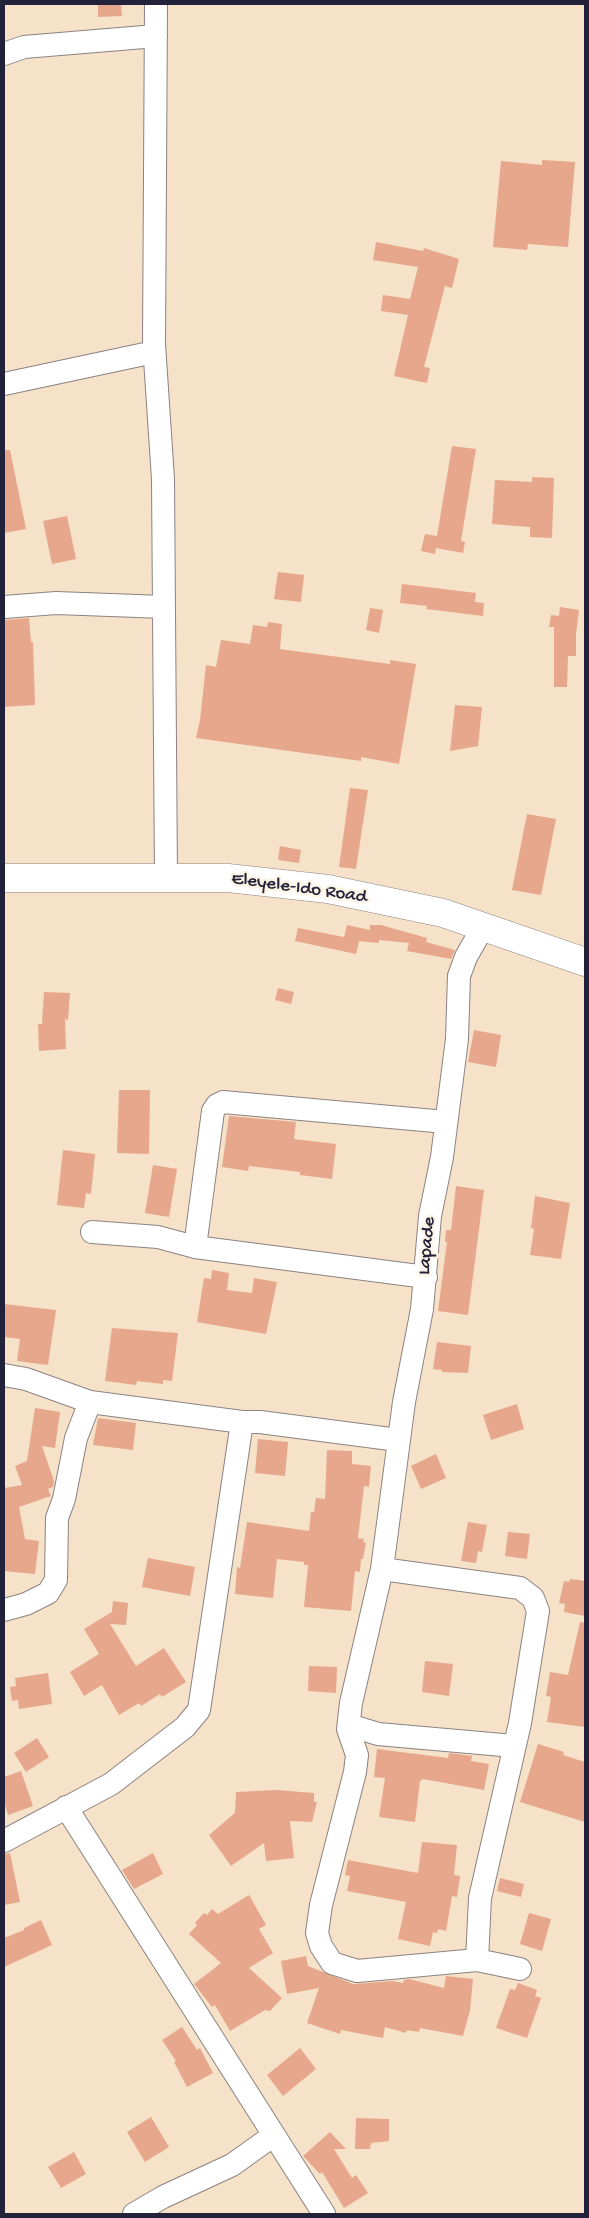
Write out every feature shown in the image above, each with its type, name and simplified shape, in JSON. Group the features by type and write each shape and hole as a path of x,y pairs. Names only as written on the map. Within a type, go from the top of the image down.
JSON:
{"main road":[{"name":"Eleyele-Ido Road","path":"4,878 228,878 328,889 443,913 585,962"}],"street":[{"path":"156,4 154,352 163,479 166,878"},
{"path":"4,54 24,47 156,36"},
{"path":"4,384 154,352"},
{"path":"4,607 56,603 164,607"},
{"name":"Lapade","path":"349,1725 351,1703 382,1569 398,1440 426,1277 430,1216 442,1158 457,1039 459,976 466,957 483,927"},
{"path":"195,1248 213,1111 217,1105 223,1102 446,1122"},
{"path":"92,1232 158,1238 195,1248 426,1277"},
{"path":"4,1375 26,1379 90,1402 398,1440"},
{"path":"4,1610 26,1604 48,1593 56,1580 56,1518 64,1499 76,1438 90,1402"},
{"path":"4,1841 111,1784 185,1726 199,1710 242,1422"},
{"path":"382,1569 520,1588 533,1598 538,1611 514,1746 480,1898 477,1960"},
{"path":"514,1746 388,1735 349,1725 357,1755 355,1772 321,1905 317,1934 321,1946 332,1963 357,1971 477,1960 520,1969"},
{"path":"66,1807 324,2214"},
{"path":"134,2214 163,2197 232,2165 274,2135"}],"building":[{"path":"98,4 121,4 122,16 98,17"},
{"path":"542,160 575,162 568,247 528,244 527,250 493,247 501,161 542,165"},
{"path":"376,242 423,251 424,248 459,259 452,288 445,286 424,367 430,368 427,383 394,376 408,315 381,311 383,295 410,299 418,267 373,260"},
{"path":"452,446 476,449 461,541 465,542 463,553 436,548 435,554 421,551 425,534 437,536"},
{"path":"4,450 10,450 26,529 4,533"},
{"path":"532,477 554,478 552,538 530,537 530,527 492,524 495,480 532,482"},
{"path":"67,516 76,559 52,564 43,521"},
{"path":"278,572 304,575 301,602 274,599"},
{"path":"402,584 476,593 475,602 484,603 483,616 426,609 427,606 400,603"},
{"path":"560,607 579,610 576,656 568,656 567,687 554,687 554,627 549,627 551,615 559,616"},
{"path":"370,608 383,610 379,633 366,630"},
{"path":"29,618 31,642 33,642 35,705 4,707 4,620"},
{"path":"268,622 282,624 280,649 390,664 390,660 416,664 399,764 361,757 361,761 196,738 200,720 206,665 216,667 221,640 250,644 253,625 267,627"},
{"path":"455,705 482,707 478,746 450,751"},
{"path":"350,788 368,790 356,869 339,867"},
{"path":"527,814 556,819 541,895 512,890"},
{"path":"280,846 301,850 299,863 278,860"},
{"path":"347,925 370,930 370,925 381,925 427,938 426,942 455,950 451,959 407,951 409,943 379,940 379,943 359,941 356,954 295,941 298,928 344,937"},
{"path":"278,988 294,992 291,1004 275,1000"},
{"path":"44,992 70,993 68,1020 65,1019 66,1049 39,1051 38,1024 42,1024"},
{"path":"474,1030 501,1035 496,1067 468,1062"},
{"path":"119,1090 150,1090 149,1154 117,1153"},
{"path":"229,1116 296,1122 294,1139 336,1144 332,1179 300,1175 300,1172 249,1166 248,1171 222,1167"},
{"path":"63,1150 95,1154 91,1194 86,1193 84,1208 57,1205"},
{"path":"153,1165 177,1169 169,1217 145,1213"},
{"path":"456,1186 484,1190 468,1315 438,1311 447,1242 445,1242 446,1230 451,1230"},
{"path":"535,1196 570,1203 561,1259 530,1255 534,1229 531,1228"},
{"path":"212,1270 229,1273 227,1290 252,1293 254,1278 277,1282 266,1334 197,1322 204,1278 211,1279"},
{"path":"4,1304 56,1310 48,1365 17,1361 20,1339 4,1337"},
{"path":"112,1328 178,1333 172,1381 163,1380 163,1384 137,1381 136,1385 105,1381"},
{"path":"437,1342 471,1346 468,1373 442,1372 442,1370 433,1369"},
{"path":"517,1404 524,1429 491,1440 483,1415"},
{"path":"35,1408 60,1412 55,1448 42,1446 54,1481 53,1487 48,1489 51,1496 19,1507 25,1539 39,1541 35,1574 4,1571 4,1488 22,1485 15,1466 27,1461"},
{"path":"98,1418 136,1423 133,1450 93,1445"},
{"path":"258,1439 288,1442 285,1476 255,1473"},
{"path":"327,1450 352,1451 352,1464 371,1466 369,1487 364,1486 358,1538 364,1539 363,1542 366,1543 363,1559 361,1559 360,1572 355,1571 351,1611 304,1607 308,1565 304,1565 304,1562 277,1559 273,1598 235,1594 237,1567 240,1568 247,1522 309,1531 311,1512 314,1512 316,1498 325,1499"},
{"path":"436,1454 446,1478 421,1489 411,1466"},
{"path":"468,1522 487,1525 482,1552 478,1551 476,1563 461,1561"},
{"path":"508,1532 530,1534 527,1559 505,1556"},
{"path":"148,1558 195,1567 190,1596 142,1587"},
{"path":"570,1579 585,1581 585,1616 564,1612 565,1604 559,1603 564,1581 569,1582"},
{"path":"113,1601 128,1603 126,1625 110,1624 136,1666 164,1648 186,1682 162,1697 160,1694 141,1706 139,1703 119,1715 102,1685 84,1696 70,1672 99,1654 84,1629 112,1612"},
{"path":"580,1622 585,1623 585,1727 547,1722 551,1697 546,1696 550,1672 568,1675"},
{"path":"425,1661 453,1664 449,1696 422,1692"},
{"path":"309,1666 337,1667 336,1693 308,1691"},
{"path":"48,1673 52,1704 19,1709 18,1700 12,1701 10,1687 16,1686 15,1678"},
{"path":"37,1738 49,1757 26,1772 14,1753"},
{"path":"538,1744 564,1752 563,1755 585,1762 585,1822 520,1802"},
{"path":"377,1749 448,1758 449,1753 472,1756 471,1761 489,1764 484,1790 423,1779 420,1781 415,1822 379,1817 385,1778 374,1777"},
{"path":"21,1771 33,1806 8,1815 4,1801 4,1777"},
{"path":"276,1790 314,1793 314,1802 317,1802 312,1822 290,1821 294,1858 266,1861 264,1843 231,1866 209,1835 235,1813 236,1792"},
{"path":"422,1842 457,1845 454,1875 460,1876 457,1897 452,1896 446,1931 438,1929 437,1933 433,1932 430,1946 398,1939 406,1902 347,1891 350,1876 345,1875 348,1860 418,1873"},
{"path":"10,1853 20,1902 4,1905 4,1854"},
{"path":"153,1853 163,1874 134,1889 122,1870"},
{"path":"500,1878 524,1884 521,1897 497,1891"},
{"path":"249,1895 266,1925 259,1929 273,1953 249,1968 282,1998 270,2011 265,2010 230,2031 215,2005 212,2007 194,1984 221,1963 189,1934 197,1925 195,1923 204,1913 207,1915 212,1909 218,1914"},
{"path":"529,1913 551,1919 542,1951 520,1944"},
{"path":"41,1920 52,1945 4,1967 4,1938 24,1930 24,1928"},
{"path":"306,1956 308,1966 353,1984 392,1981 403,1983 404,1980 409,1979 444,1988 446,1976 473,1979 470,2010 463,2036 420,2028 419,2032 407,2030 406,2033 385,2027 383,2038 341,2030 340,2034 307,2023 319,1988 287,1994 281,1961"},
{"path":"518,1983 537,1990 535,1996 541,1998 527,2038 496,2028 510,1989 515,1990"},
{"path":"182,2027 197,2050 200,2048 213,2073 187,2087 174,2062 176,2061 162,2040"},
{"path":"300,2048 316,2069 283,2096 267,2075"},
{"path":"151,2117 169,2147 145,2162 127,2132"},
{"path":"356,2118 389,2119 389,2141 371,2143 370,2149 355,2149"},
{"path":"330,2132 346,2149 334,2149 352,2178 356,2175 368,2193 344,2208 322,2172 320,2174 303,2156"},
{"path":"74,2152 86,2174 61,2188 48,2167"}]}
